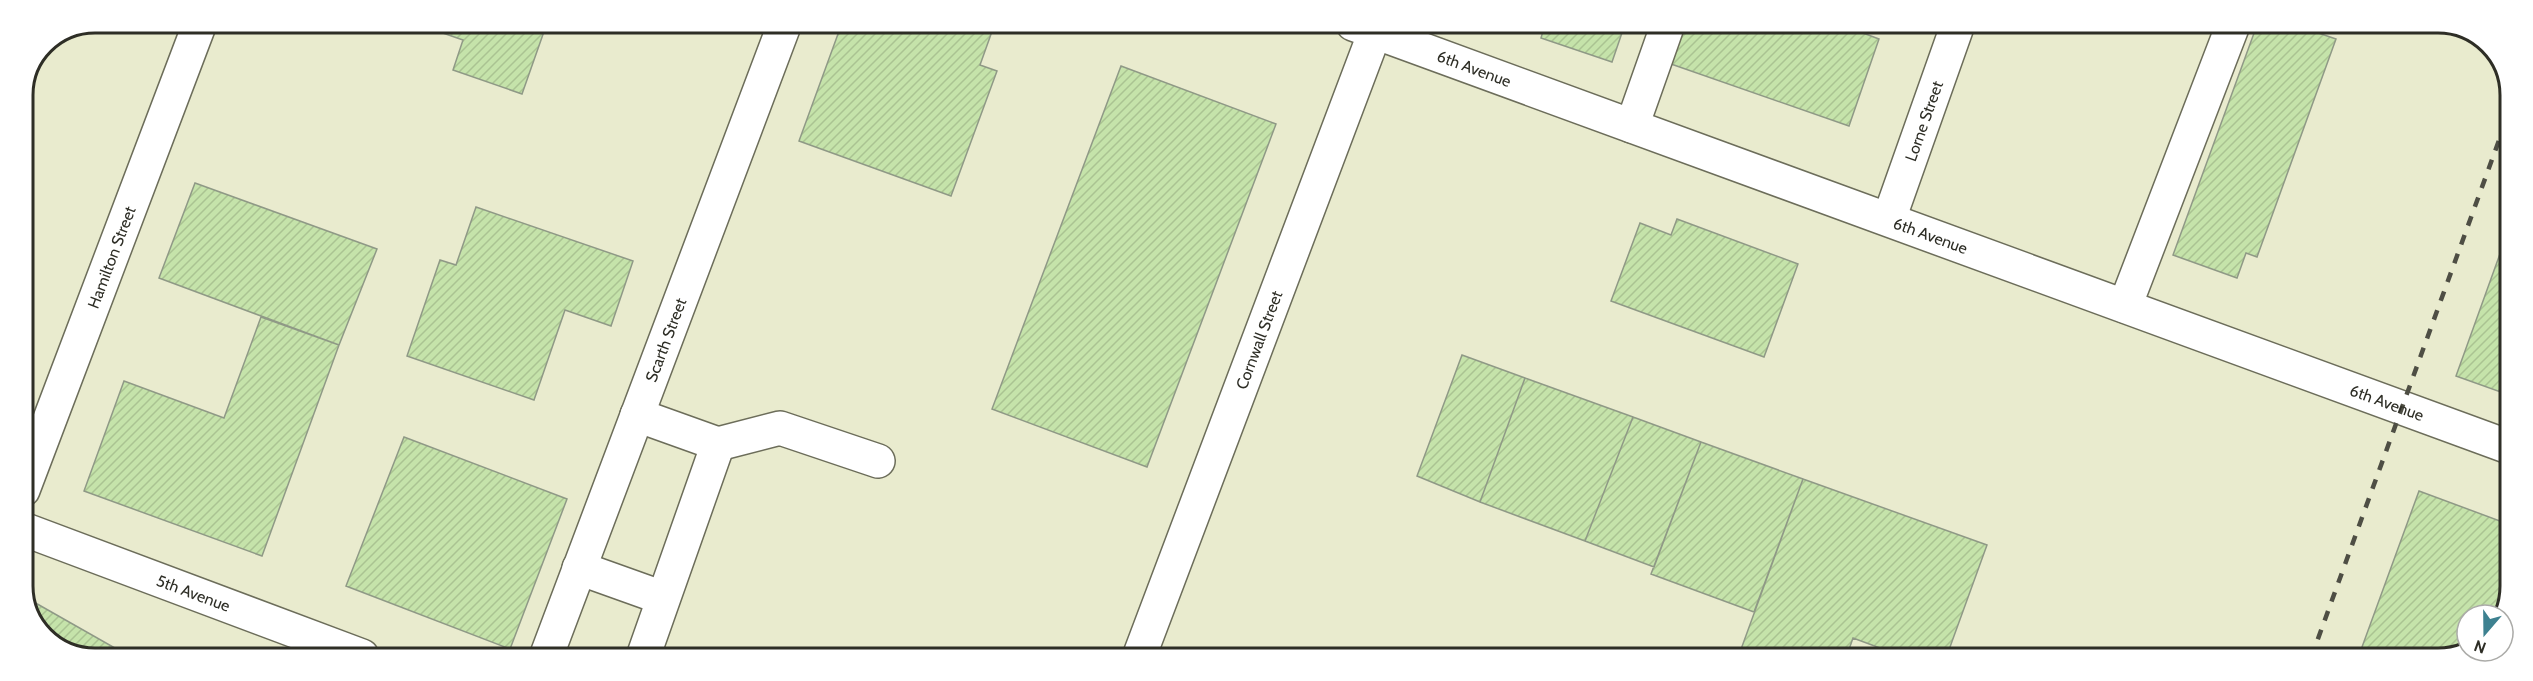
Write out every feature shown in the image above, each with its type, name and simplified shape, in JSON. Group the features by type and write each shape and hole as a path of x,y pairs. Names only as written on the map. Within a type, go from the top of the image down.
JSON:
{"street":[{"name":"Hamilton Street","path":"33,464 196,33"},
{"name":"Scarth Street","path":"549,648 781,33"},
{"name":"Cornwall Street","path":"1142,648 1366,33"},
{"name":"6th Avenue","path":"1387,33 1632,126 2500,444"},
{"path":"1632,126 1665,33"},
{"name":"Lorne Street","path":"1888,219 1955,33"},
{"path":"2125,306 2230,33"},
{"path":"637,415 718,444 780,428 878,461"},
{"path":"646,648 718,444"},
{"name":"5th Avenue","path":"33,533 341,648"},
{"path":"579,568 663,598"}],"shaded area":[{"path":"94,33 2438,33 2454,35 2469,41 2485,54 2495,71 2500,90 2500,586 2498,602 2455,603 2455,646 2438,648 94,648 79,646 64,640 48,627 38,610 33,591 34,83 43,60 60,43 83,34"}],"building":[{"path":"443,33 543,33 522,94 453,70 463,40"},
{"path":"838,33 991,33 980,65 997,71 951,196 799,141"},
{"path":"1542,33 1622,33 1612,62 1541,38"},
{"path":"1682,33 1863,33 1879,39 1849,126 1671,64"},
{"path":"2254,33 2318,33 2336,39 2257,257 2246,253 2237,278 2173,255"},
{"path":"1121,66 1276,124 1147,467 992,409"},
{"path":"195,183 377,249 339,345 159,278"},
{"path":"476,207 633,261 611,326 565,310 534,400 407,356 440,260 456,265"},
{"path":"1677,219 1798,264 1764,357 1611,301 1640,223 1671,235"},
{"path":"2500,254 2500,392 2456,376"},
{"path":"261,317 339,345 262,556 84,491 124,381 224,418"},
{"path":"1462,355 1525,378 1480,502 1417,476"},
{"path":"1525,378 1633,417 1585,541 1480,502"},
{"path":"1633,417 1701,442 1654,567 1585,541"},
{"path":"404,437 567,499 510,648 346,586"},
{"path":"1701,442 1803,479 1754,612 1651,574"},
{"path":"1803,479 1987,545 1950,648 1880,648 1853,638 1850,648 1741,648"},
{"path":"2419,491 2500,521 2500,586 2498,603 2455,603 2455,646 2438,648 2362,648"},
{"path":"36,603 115,648 79,646 64,640 48,627"}],"railway":[{"path":"2315,648 2500,138"}]}
